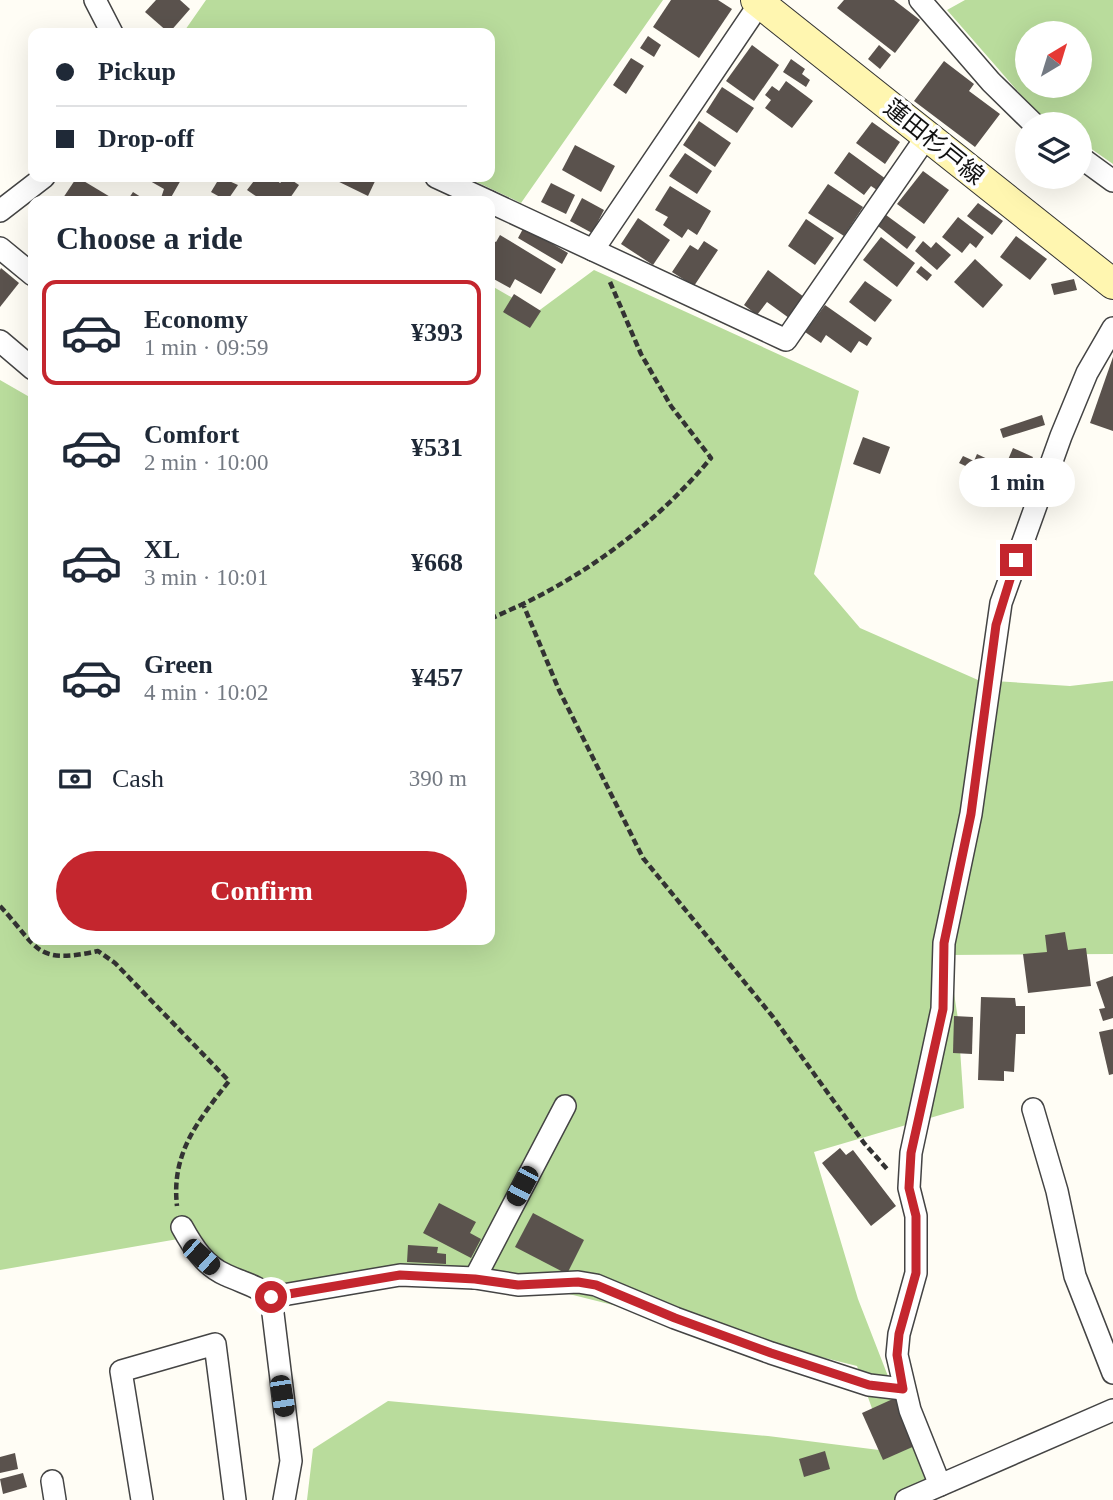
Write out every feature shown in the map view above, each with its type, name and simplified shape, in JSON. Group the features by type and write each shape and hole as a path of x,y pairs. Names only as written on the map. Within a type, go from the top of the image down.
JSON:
{"main road":[{"name":"蓮田杉戸線","path":"758,2 1113,284"}],"street":[{"path":"95,0 109,28"},
{"path":"920,0 991,82 1022,112"},
{"path":"593,250 758,2"},
{"path":"495,205 786,340 927,136"},
{"path":"1092,166 1113,181"},
{"path":"0,211 38,182"},
{"path":"447,182 476,196"},
{"path":"0,248 28,271"},
{"path":"940,1485 903,1389 897,1355 899,1334 916,1273 916,1216 909,1188 911,1153 943,1009 944,943 971,814 1001,603 1061,436 1087,373 1113,328"},
{"path":"0,341 28,365"},
{"path":"475,1279 565,1106"},
{"path":"1033,1109 1057,1191 1075,1276 1113,1373"},
{"path":"182,1227 201,1257 213,1267 227,1276 256,1284 271,1297 290,1461 284,1500"},
{"path":"271,1297 400,1275 475,1279 518,1285 578,1282 596,1285 720,1336 869,1385 903,1389"},
{"path":"142,1500 121,1371 215,1344 234,1500"},
{"path":"906,1500 1113,1410"}],"path":[{"path":"495,616 569,582 600,560 667,506 711,458 671,407 641,354 608,276 593,250"},
{"path":"523,604 559,690 643,858 774,1017 876,1157 909,1188"},
{"path":"0,906 28,939"},
{"path":"34,945 46,956 65,958 98,951 115,962 229,1081 189,1138 177,1163 176,1196 182,1227"}],"green space":[{"path":"206,0 663,0 521,203 477,182 495,182 495,28 186,28"},
{"path":"965,0 1113,0 1113,164 1092,149 1092,112 1036,112 1024,98 1092,98 1092,21 1015,21 1015,88 947,10"},
{"path":"594,270 859,391 814,574 860,628 978,680 1070,686 1113,681 1113,954 948,955 958,1019 964,1108 814,1152 858,1299 936,1500 307,1500 313,1449 388,1401 768,1436 887,1451 857,1366 465,1268 266,1294 178,1239 0,1270 0,380 28,396 28,945 495,945 495,288 537,312"}],"building":[{"path":"156,0 180,0 190,9 173,28 163,28 145,12"},
{"path":"671,0 718,0 732,9 699,58 653,27"},
{"path":"844,0 894,0 920,20 895,53 837,8"},
{"path":"648,36 661,45 654,57 640,48"},
{"path":"752,45 779,65 754,101 726,81"},
{"path":"879,45 891,55 880,69 868,59"},
{"path":"631,58 644,66 626,94 613,85"},
{"path":"791,59 805,69 802,74 810,80 806,87 783,72"},
{"path":"944,61 974,84 969,91 1000,114 975,147 914,101"},
{"path":"786,81 813,101 792,128 765,108 771,100 765,95 772,86 779,91"},
{"path":"722,87 754,108 737,133 706,112"},
{"path":"699,121 731,143 715,167 683,145"},
{"path":"872,122 900,142 885,164 856,143"},
{"path":"575,145 615,166 601,192 562,170"},
{"path":"849,152 886,179 877,190 871,186 864,195 834,173"},
{"path":"685,153 712,171 697,194 669,176"},
{"path":"923,171 949,190 924,224 897,204"},
{"path":"74,182 85,182 109,196 64,196"},
{"path":"152,182 180,182 172,196 162,196 164,189"},
{"path":"217,182 238,185 230,196 218,196 211,192"},
{"path":"253,182 294,182 299,185 291,196 256,196 247,190"},
{"path":"339,182 375,182 368,196"},
{"path":"551,183 575,195 566,214 541,202"},
{"path":"828,184 863,207 844,236 808,213"},
{"path":"670,186 711,211 697,235 688,229 682,238 663,225 668,217 655,210"},
{"path":"582,198 604,210 592,233 570,221"},
{"path":"978,203 1003,221 992,235 967,216"},
{"path":"886,215 916,237 907,249 878,226"},
{"path":"958,217 984,237 976,248 970,243 962,253 942,237"},
{"path":"638,218 670,240 653,265 621,244"},
{"path":"806,219 834,238 815,265 788,246"},
{"path":"524,227 568,253 562,264 518,238"},
{"path":"500,235 556,269 541,294 515,279 510,288 495,280 496,242"},
{"path":"1016,236 1047,259 1030,280 1000,257"},
{"path":"881,237 915,263 897,287 863,260"},
{"path":"704,241 718,250 694,286 672,272 690,245 698,250"},
{"path":"923,241 931,248 936,242 951,255 937,270 915,251"},
{"path":"975,259 1003,285 983,308 954,282"},
{"path":"921,266 932,275 927,281 916,272"},
{"path":"1,268 19,283 0,307 0,270"},
{"path":"768,270 804,297 789,318 767,302 757,315 744,305"},
{"path":"1074,279 1077,290 1054,295 1051,284"},
{"path":"865,281 892,300 875,322 849,302"},
{"path":"514,294 541,311 530,328 503,312"},
{"path":"825,305 872,338 867,346 859,341 851,353 826,335 821,343 805,332"},
{"path":"1113,357 1113,431 1090,423"},
{"path":"1042,415 1045,425 1003,438 1000,429"},
{"path":"863,437 890,447 880,474 853,464"},
{"path":"1013,448 1033,457 1014,502 994,493"},
{"path":"977,454 998,464 991,478 959,463 963,456 974,461"},
{"path":"966,474 983,480 979,493 962,487"},
{"path":"1065,932 1068,950 1086,948 1091,986 1028,993 1023,954 1047,952 1045,935"},
{"path":"1113,976 1113,1018 1103,1021 1099,1009 1105,1008 1096,982"},
{"path":"981,997 1015,998 1016,1006 1025,1006 1025,1034 1016,1034 1014,1072 1004,1071 1004,1081 978,1080"},
{"path":"954,1016 973,1017 972,1054 953,1053"},
{"path":"1113,1029 1113,1074 1109,1075 1099,1032"},
{"path":"840,1148 846,1155 853,1150 896,1206 871,1226 822,1163"},
{"path":"439,1203 476,1222 470,1233 481,1239 471,1258 423,1233"},
{"path":"533,1213 584,1240 567,1274 515,1247"},
{"path":"408,1245 438,1247 437,1253 446,1254 446,1264 407,1262"},
{"path":"895,1398 917,1445 883,1460 862,1413"},
{"path":"825,1451 830,1469 804,1477 799,1459"},
{"path":"15,1453 18,1469 0,1473 0,1457"},
{"path":"23,1473 27,1487 3,1494 0,1479"}],"route":[{"path":"271,1297 277,1293 400,1275 475,1279 518,1285 578,1282 596,1285 720,1336 771,1353 869,1385 903,1389 897,1355 899,1334 916,1273 916,1216 909,1188 911,1153 943,1009 944,943 971,814 996,625 1016,560"}]}
